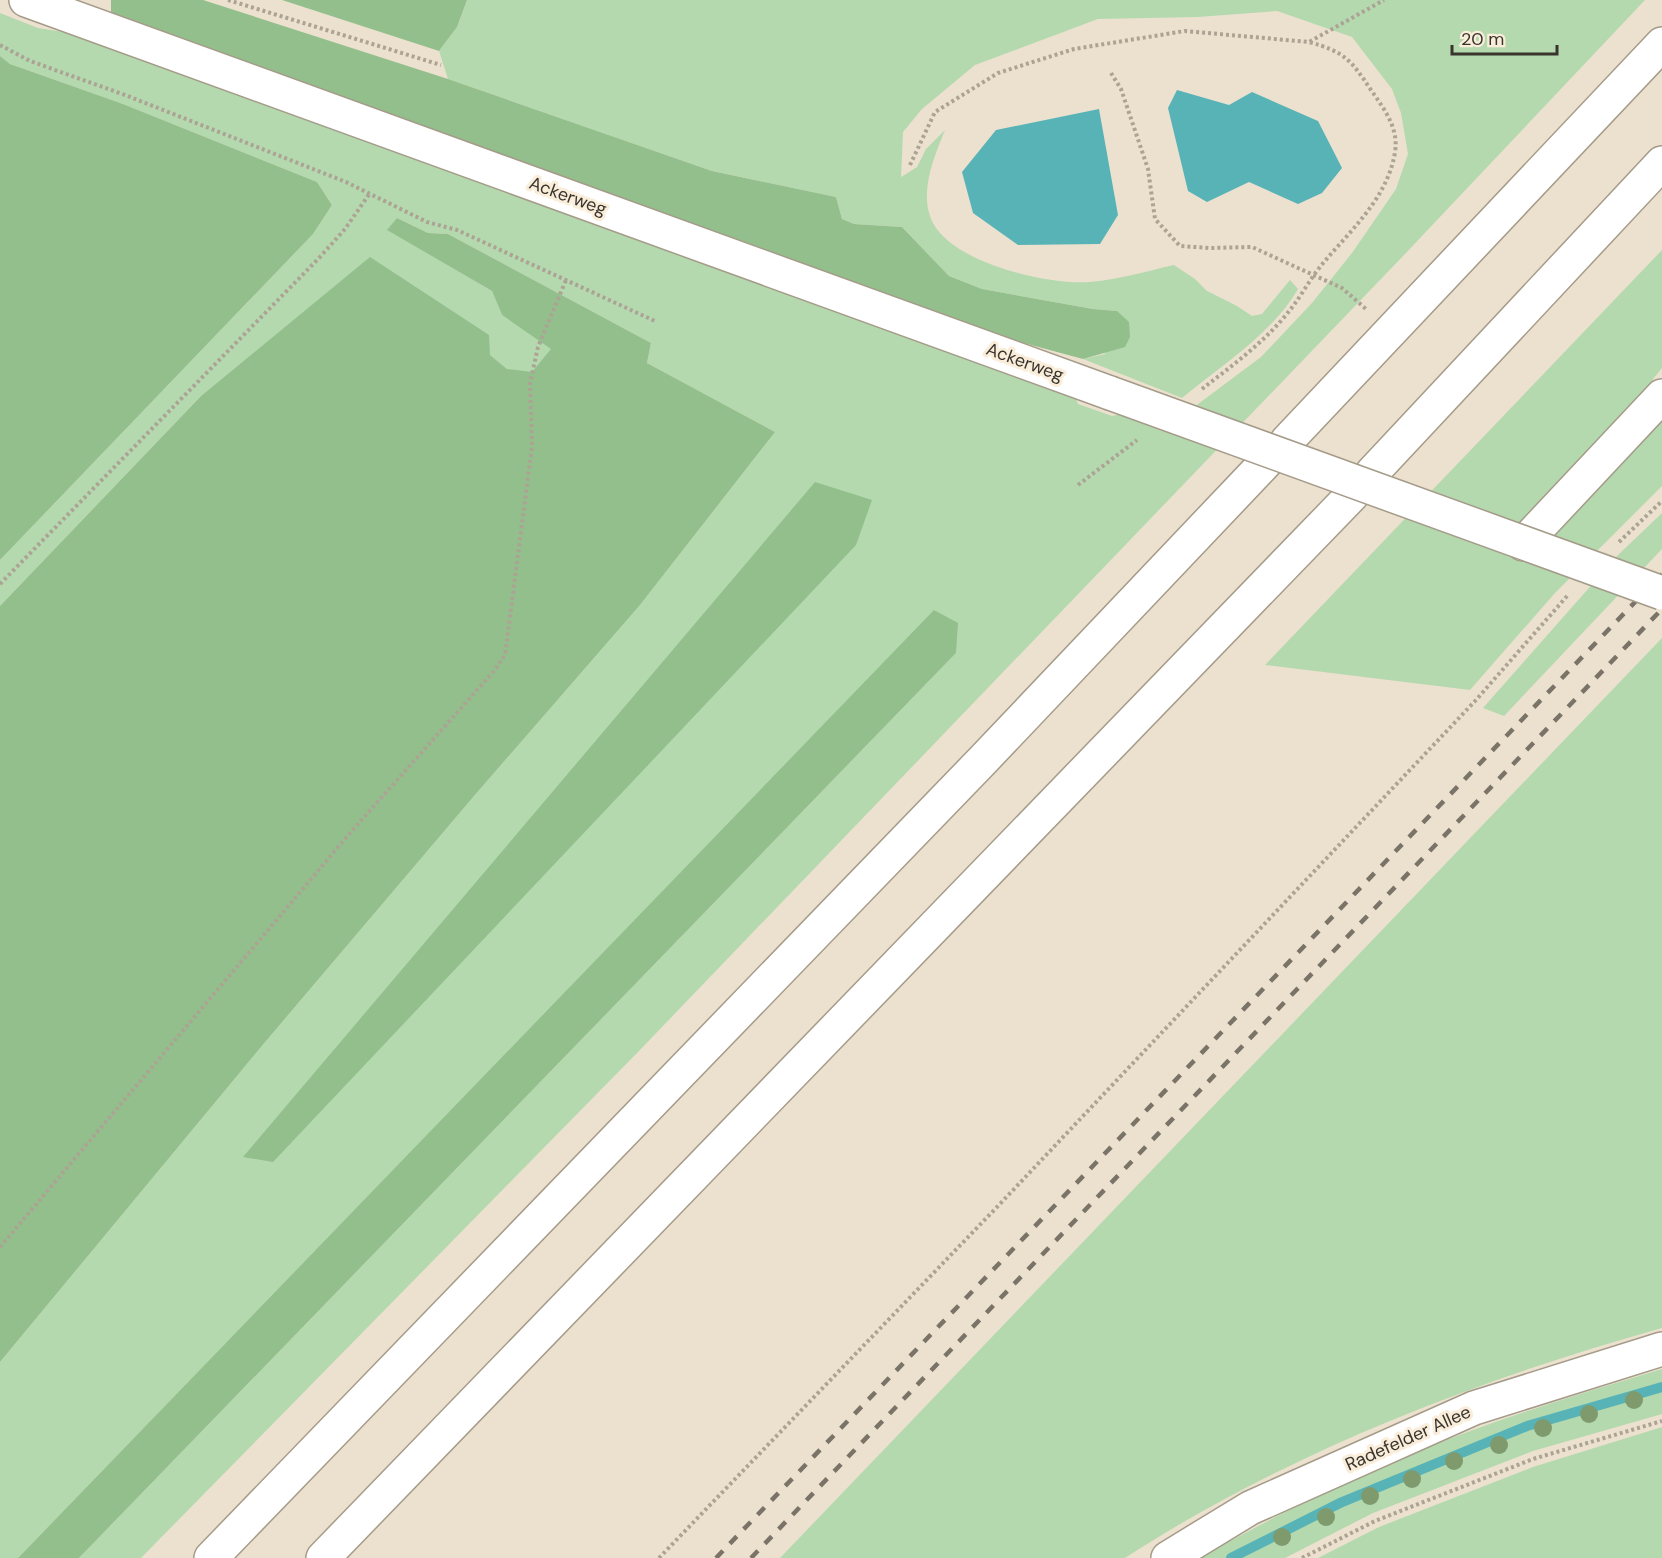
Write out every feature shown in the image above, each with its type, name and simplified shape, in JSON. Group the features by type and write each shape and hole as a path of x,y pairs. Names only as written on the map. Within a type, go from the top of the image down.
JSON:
{"main road":[{"name":"Ackerweg","path":"26,0 1662,593"},
{"path":"212,1558 966,778 1662,44"},
{"path":"323,1558 1362,484 1662,163"},
{"path":"1523,544 1662,396"},
{"name":"Radefelder Allee","path":"1168,1558 1250,1508 1474,1408 1662,1350"}],"path":[{"path":"228,0 441,65"},
{"path":"1309,42 1384,0"},
{"path":"910,165 935,112 998,74 1074,49 1185,30 1309,42 1334,49 1352,63 1391,119 1395,151 1379,197 1313,275 1290,310 1247,354 1200,391"},
{"path":"0,45 30,61 125,95 346,182 428,222 457,230 657,321"},
{"path":"1111,72 1121,89 1148,169 1155,219 1180,246 1210,249 1252,247 1342,288 1392,331"},
{"path":"0,584 320,257 345,229 370,194"},
{"path":"0,1247 350,833 494,672 505,655 532,446 530,383 538,347 566,280"},
{"path":"1078,485 1144,434"},
{"path":"1616,546 1662,501"},
{"path":"658,1558 990,1214 1476,700 1575,588"},
{"path":"1302,1558 1375,1521 1533,1459 1662,1421"}],"green space":[{"path":"111,0 203,0 448,79 712,171 836,197 842,219 854,224 902,227 949,276 982,289 1093,309 1117,311 1129,322 1130,337 1125,347 1083,359 1020,342 915,308 119,17 111,12"},
{"path":"282,0 467,0 457,27 439,51"},
{"path":"467,0 1645,0 1404,255 637,1053 141,1558 79,1558 956,653 935,610 18,1558 0,1558 0,1362 266,1041 640,605 775,432 647,363 651,343 448,234 428,233 397,218 388,230 492,291 502,315 552,349 532,373 507,369 370,258 201,396 0,606 0,560 313,234 332,205 317,182 123,104 10,64 0,56 0,13 38,28 77,34 390,146 1076,399 1078,404 1112,416 1121,414 1162,431 1261,357 1312,303 1352,253 1396,189 1408,154 1401,113 1392,89 1352,37 1277,11 1198,17 1098,19 975,65 922,109 903,132 901,177 917,167 926,149 945,130 929,176 927,200 929,212 933,223 944,237 960,250 981,260 1027,275 1071,282 1111,279 1174,265 1195,279 1207,291 1252,316 1262,314 1290,280 1298,289 1274,321 1245,348 1182,398 1083,359 1105,354 1117,311 1093,309 982,289 949,276 902,227 854,224 842,219 836,197 712,171 448,79 439,51 457,27"},
{"path":"0,56 10,64 123,104 317,182 332,205 313,234 0,560"},
{"path":"397,218 428,233 448,234 651,343 647,363 775,432 640,605 266,1041 0,1362 0,606 201,396 370,257 489,335 490,355 507,369 532,372 551,349 502,315 492,291 387,230"},
{"path":"1662,250 1662,368 1653,379 1654,392 1662,399 1662,486 1555,593 1470,690 1265,665"},
{"path":"815,482 872,500 856,545 273,1162 243,1157"},
{"path":"1662,513 1662,549 1504,716 1483,708 1618,555"},
{"path":"934,610 958,623 956,653 79,1558 18,1558"},
{"path":"1662,638 1662,1328 1522,1371 1384,1423 1251,1485 1125,1558 780,1558"},
{"path":"1662,1369 1662,1414 1533,1451 1373,1513 1285,1558 1199,1558 1325,1492 1403,1457 1467,1432"},
{"path":"1662,1427 1662,1558 1318,1558 1379,1527 1533,1467"}],"water":[{"path":"1177,90 1229,105 1252,92 1318,121 1342,168 1322,193 1298,204 1249,182 1207,202 1188,191 1168,108"},
{"path":"1099,109 1118,215 1100,244 1018,245 973,213 962,172 996,130"}],"waterway":[{"path":"1231,1558 1342,1502 1527,1426 1662,1387"}],"railway":[{"path":"716,1558 1662,574"},
{"path":"751,1558 1662,609"}]}
